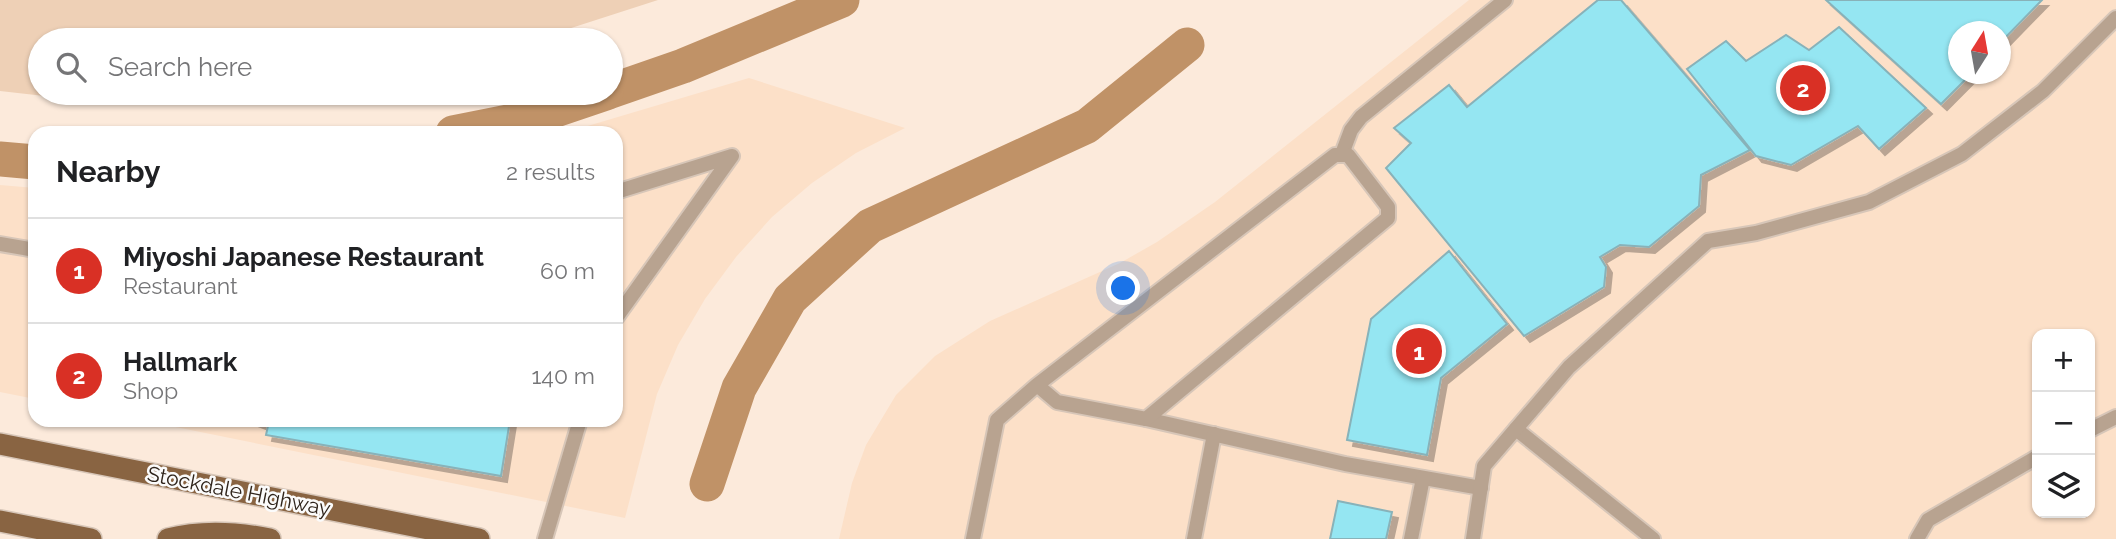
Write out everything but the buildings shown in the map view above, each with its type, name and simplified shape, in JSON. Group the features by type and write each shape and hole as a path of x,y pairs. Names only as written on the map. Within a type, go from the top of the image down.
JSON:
{"main road":[{"name":"Stockdale Highway","path":"0,444 479,539"},
{"path":"0,521 91,539"},
{"path":"167,539 193,532 239,533 270,539"}],"lane":[{"path":"1342,154 1351,130 1361,117 1505,0"},
{"path":"1473,539 1484,466 1569,367 1708,242 1756,233 1869,202 1962,154 2043,91 2116,18"},
{"path":"973,539 997,420 1037,385 1335,155 1348,155 1388,207 1388,218 1146,419"},
{"path":"623,190 732,156 623,308"},
{"path":"0,244 28,249"},
{"path":"1037,385 1057,402 1481,488"},
{"path":"2095,428 2116,417"},
{"path":"545,539 578,427"},
{"path":"1516,429 1653,539"},
{"path":"1194,539 1214,434"},
{"path":"1916,539 1927,520 2032,460"},
{"path":"1411,539 1423,478"}],"shaded area":[{"path":"0,0 658,0 571,28 28,28 28,94 0,91"},
{"path":"1469,0 2116,0 2116,539 839,539 852,483 866,445 896,395 935,356 990,321 1120,263 1157,242 1215,202"},
{"path":"749,78 905,128 856,153 812,183 772,217 736,257 705,299 678,345 657,394 625,518 176,427 623,427 623,126 588,126"},
{"path":"0,185 28,187 28,398 0,392"}],"waterway":[{"path":"623,87 683,66 842,0"},
{"path":"707,484 739,388 790,299 870,226 1087,126 1187,45"},
{"path":"488,126 538,116 571,105"},
{"path":"0,159 28,161"}],"place":[{"name":"Hallmark","path":"1803,88"},
{"name":"Miyoshi Japanese Restaurant","path":"1419,351"}]}
